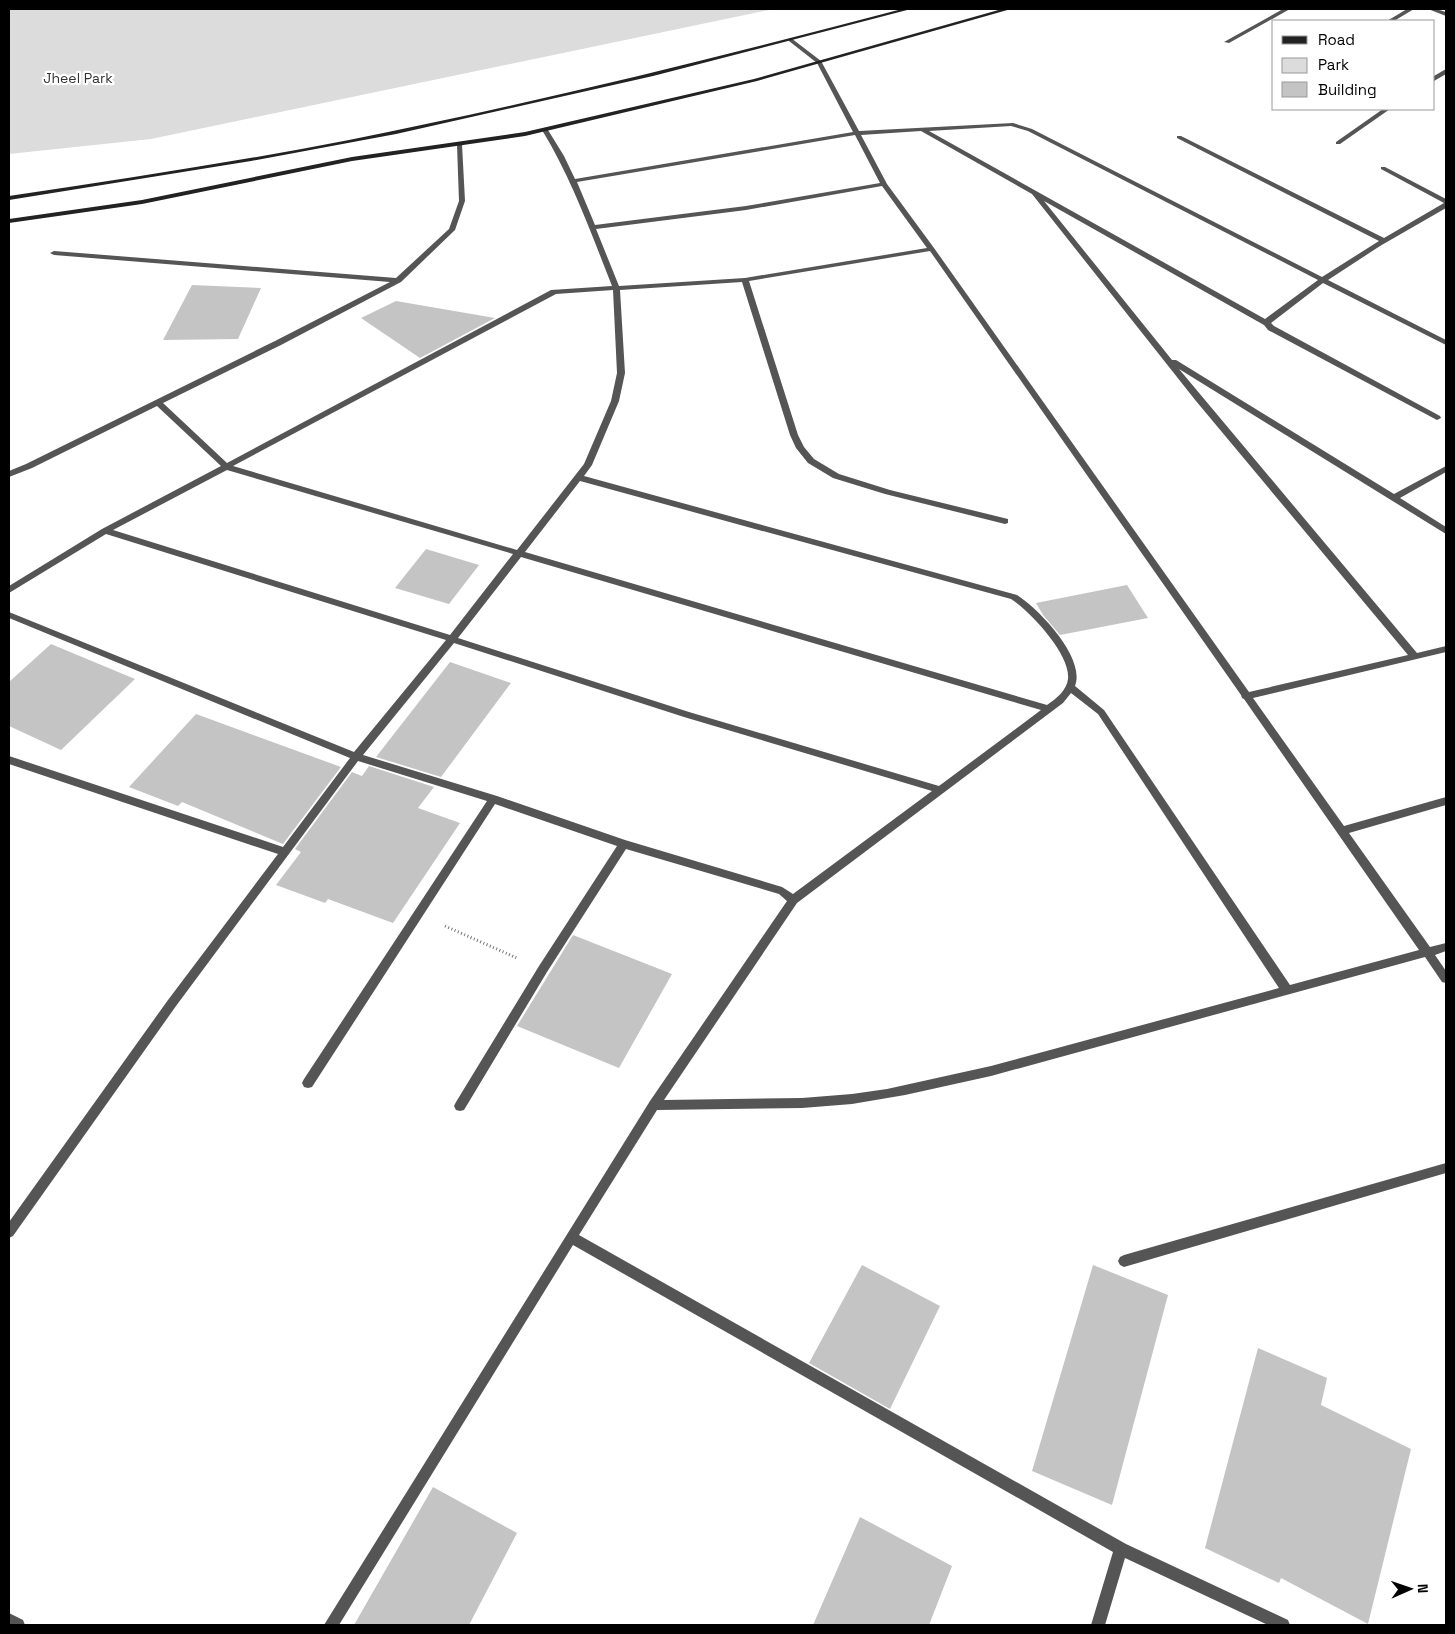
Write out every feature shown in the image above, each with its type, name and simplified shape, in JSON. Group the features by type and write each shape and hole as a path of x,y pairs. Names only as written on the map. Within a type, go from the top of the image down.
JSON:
{"main road":[{"path":"9,198 206,166 395,132 735,55 908,9"},
{"path":"9,221 142,202 352,159 460,145 545,130 755,80 1008,9"}],"street":[{"path":"1227,42 1287,9"},
{"path":"1392,20 1411,9"},
{"path":"1431,9 1446,14"},
{"path":"791,40 818,62 884,184 932,249 1446,979"},
{"path":"1435,78 1446,71"},
{"path":"1338,143 1387,110"},
{"path":"573,181 857,133 1001,124 1020,126 1446,343"},
{"path":"9,1232 172,1003 356,757 580,478 595,450 615,401 621,373 616,288 573,181 545,130"},
{"path":"923,130 1267,323 1271,328 1437,418"},
{"path":"1179,137 1383,240"},
{"path":"9,474 29,466 278,343 398,280 452,230 462,201 460,145"},
{"path":"1383,168 1446,204"},
{"path":"592,227 746,208 884,184"},
{"path":"1033,192 1166,358 1415,657"},
{"path":"1267,323 1268,320 1323,279 1383,240 1446,204"},
{"path":"9,590 104,531 554,292 745,280 932,249"},
{"path":"54,253 398,280"},
{"path":"745,280 774,366 794,435 800,448 811,461 836,476 888,492 1005,521"},
{"path":"1166,358 1446,531"},
{"path":"158,402 227,467 1048,709"},
{"path":"1394,498 1446,469"},
{"path":"331,1625 654,1105 793,900 1060,701 1071,687 1074,674 1070,662 1038,616 1026,604 1014,597 580,478"},
{"path":"104,531 452,639 687,715 941,790"},
{"path":"9,616 356,757 493,799 624,844 782,891 793,900"},
{"path":"1245,696 1446,649"},
{"path":"1071,687 1101,712 1287,990"},
{"path":"9,760 285,852"},
{"path":"308,1083 493,799"},
{"path":"1341,831 1446,801"},
{"path":"460,1106 543,969 624,844"},
{"path":"654,1105 766,1105 853,1098 923,1087 990,1072 1446,947"},
{"path":"1124,1260 1446,1168"},
{"path":"572,1236 1121,1549 1283,1625"},
{"path":"1098,1625 1121,1549"},
{"path":"9,1620 18,1625"}],"path":[{"path":"418,915 543,969"}],"green space":[{"name":"Jheel Park","path":"9,9 774,9 151,139 9,154"}],"building":[{"path":"192,285 261,288 238,339 163,340"},
{"path":"396,301 495,318 420,358 361,318"},
{"path":"426,549 479,565 449,604 395,588"},
{"path":"1127,585 1148,618 1060,635 1043,615 1036,603"},
{"path":"51,644 135,679 61,750 9,726 9,682"},
{"path":"450,662 511,683 441,777 376,757"},
{"path":"196,714 341,767 283,844 182,802 178,806 129,787"},
{"path":"369,766 434,787 418,808 460,823 393,923 328,899 325,903 276,885 301,852 295,849 352,772 362,776"},
{"path":"573,935 672,974 619,1068 517,1026"},
{"path":"862,1265 940,1306 890,1409 809,1363"},
{"path":"1093,1265 1168,1295 1112,1505 1032,1471"},
{"path":"1258,1348 1327,1378 1321,1405 1411,1449 1368,1624 1281,1578 1279,1583 1205,1548"},
{"path":"433,1487 517,1533 469,1625 354,1625"},
{"path":"860,1517 952,1566 929,1625 813,1625"}]}
